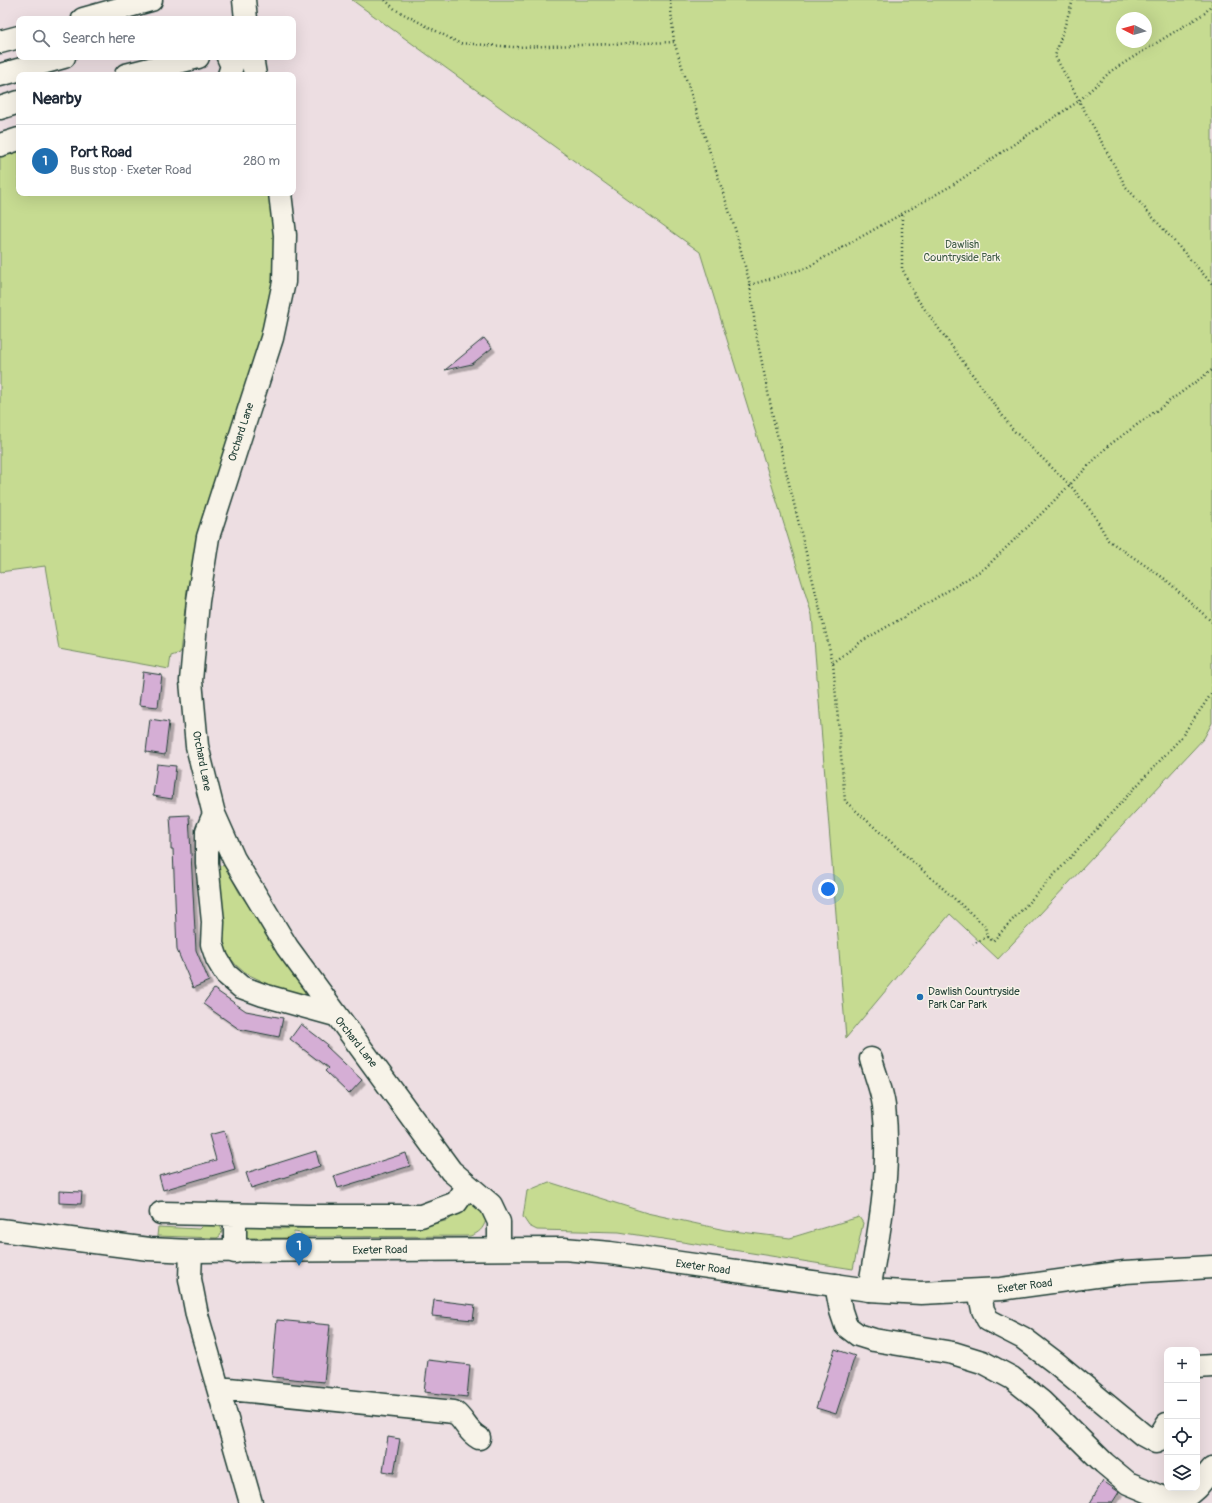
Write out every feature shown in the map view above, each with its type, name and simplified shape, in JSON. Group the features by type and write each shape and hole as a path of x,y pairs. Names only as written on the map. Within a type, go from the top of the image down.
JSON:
{"street":[{"path":"94,16 151,0"},
{"path":"244,0 246,16"},
{"path":"0,42 16,38"},
{"path":"0,74 53,60"},
{"path":"138,72 186,60"},
{"path":"229,60 232,66 230,72"},
{"path":"252,60 254,72"},
{"path":"0,108 16,103"},
{"path":"0,145 16,140"},
{"name":"Orchard Lane","path":"280,196 285,235 284,282 272,338 208,537 198,601 191,681 197,746 214,814 234,859 242,873 287,947 451,1171 491,1205 500,1222 499,1248"},
{"path":"214,814 207,831 207,863 213,922 212,944 217,960 226,974 242,987 335,1014"},
{"path":"869,1290 882,1218 887,1157 884,1104 871,1059"},
{"path":"161,1213 421,1216 456,1203 468,1186"},
{"path":"235,1215 235,1252"},
{"name":"Exeter Road","path":"0,1230 150,1250 235,1252 499,1248 564,1249 610,1253 869,1290 921,1293 1002,1290 1133,1271 1212,1267"},
{"path":"191,1251 190,1279 197,1314 251,1503"},
{"path":"836,1285 841,1311 846,1326 858,1335 874,1340 953,1353 982,1362 1012,1378 1040,1401 1104,1463 1128,1482 1171,1501 1181,1501 1193,1491"},
{"path":"979,1291 983,1310 988,1320 1023,1338 1143,1434 1156,1442 1164,1429"},
{"path":"1200,1367 1212,1366"},
{"path":"219,1388 454,1412 459,1416 470,1434 479,1438"},
{"path":"1200,1484 1212,1469"}],"path":[{"path":"385,0 396,10 459,43 514,47 674,42"},
{"path":"670,0 674,42 736,232 750,285 756,333 774,422 833,663 845,801 984,926 987,937 993,941 1180,739 1212,693"},
{"path":"1074,0 1055,56 1126,187 1212,284"},
{"path":"750,285 806,268 952,186 1079,101 1111,71 1205,13 1212,4"},
{"path":"902,214 902,268 915,296 1013,430 1070,485 1094,515 1108,540 1165,579 1212,622"},
{"path":"833,663 862,641 985,568 1108,446 1212,370"},
{"path":"973,944 987,937"}],"green space":[{"name":"Dawlish Countryside Park","path":"352,0 1212,0 1212,723 1204,738 998,959 950,914 846,1038 812,615 700,252"},
{"path":"16,148 16,196 270,196 273,208 277,265 267,332 213,495 202,519 202,528 187,590 180,653 171,656 169,669 59,649 45,566 0,572 0,153"},
{"path":"217,865 225,866 239,892 309,995 306,998 266,990 260,980 245,973 236,965 226,952 218,948"},
{"path":"549,1182 647,1213 725,1230 790,1238 859,1217 863,1223 853,1269 619,1232 537,1230 529,1226 523,1217 527,1191"},
{"path":"468,1202 481,1204 486,1220 484,1226 476,1234 470,1236 301,1237 301,1233 294,1232 293,1238 247,1238 245,1235 245,1227 250,1223 265,1223 269,1227 275,1229 433,1224 449,1220 463,1205"},
{"path":"206,1222 220,1225 222,1231 220,1236 217,1238 157,1236 158,1227 199,1229"}],"building":[{"path":"484,338 492,348 472,364 445,370"},
{"path":"143,672 162,675 158,707 139,705"},
{"path":"150,719 169,722 165,755 146,752"},
{"path":"157,764 176,766 172,799 153,796"},
{"path":"189,815 196,950 209,981 193,988 177,950 173,849 171,849 170,816"},
{"path":"214,989 246,1011 283,1018 279,1037 239,1029 203,1004"},
{"path":"301,1024 327,1044 326,1046 362,1080 349,1094 325,1071 328,1068 290,1039"},
{"path":"224,1131 235,1169 163,1190 159,1176 216,1160 209,1135"},
{"path":"316,1151 320,1166 251,1188 246,1173"},
{"path":"406,1153 410,1166 338,1188 334,1176"},
{"path":"59,1191 82,1192 81,1204 59,1203"},
{"path":"434,1300 475,1305 473,1320 432,1316"},
{"path":"277,1320 330,1325 324,1382 272,1377"},
{"path":"835,1349 855,1356 836,1414 816,1408"},
{"path":"428,1360 470,1365 467,1397 424,1392"},
{"path":"388,1437 400,1439 394,1473 383,1471"},
{"path":"1103,1481 1119,1492 1112,1503 1090,1503"}],"place":[{"name":"Dawlish Countryside Park Car Park","path":"920,997"},
{"name":"Port Road","path":"299,1266"}]}
